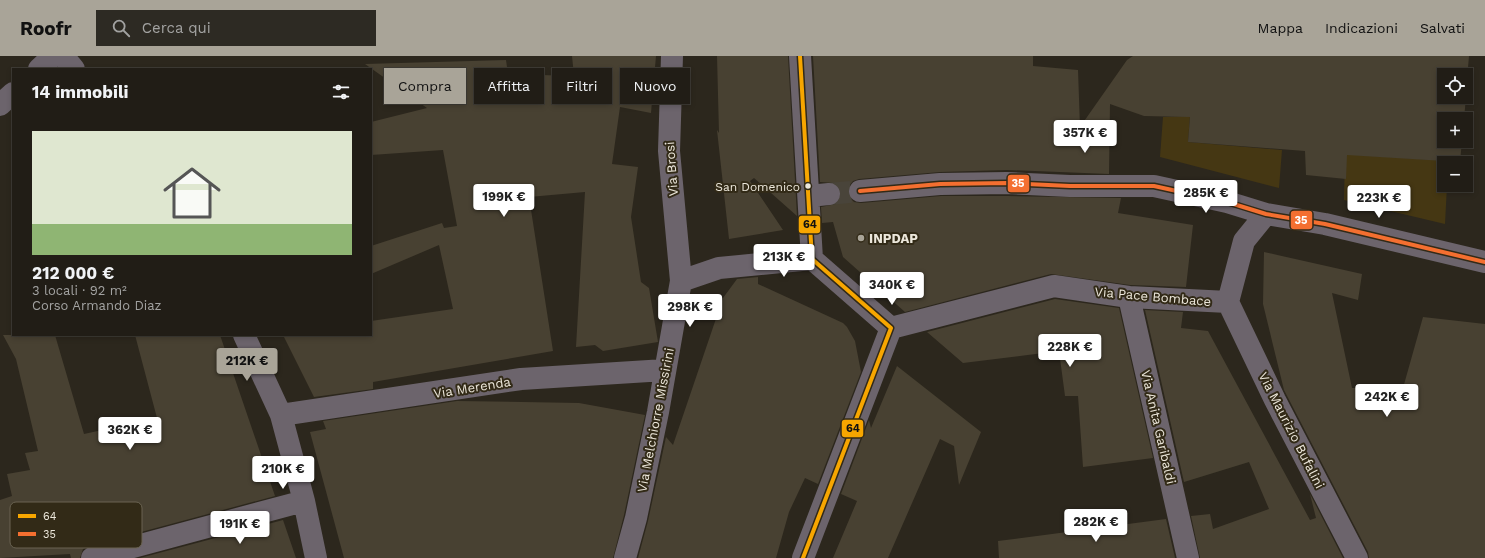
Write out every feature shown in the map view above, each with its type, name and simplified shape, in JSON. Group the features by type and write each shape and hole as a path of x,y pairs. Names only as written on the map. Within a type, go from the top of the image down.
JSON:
{"street":[{"path":"40,68 53,56"},
{"path":"63,56 73,68"},
{"name":"Via Brosi","path":"672,56 669,151 681,281"},
{"path":"800,56 819,195 812,259"},
{"path":"0,105 12,94"},
{"path":"860,191 940,184 1007,183 1070,186 1154,186 1227,202 1266,214 1325,224 1485,262"},
{"name":"Via Pace Bombace","path":"891,328 1054,286 1129,297 1228,302 1244,241 1266,214"},
{"path":"681,281 719,268 812,259 891,328 803,558"},
{"name":"Via Melchiorre Missirini","path":"625,558 638,510 681,281"},
{"name":"Via Anita Garibaldi","path":"1129,297 1188,558"},
{"name":"Via Maurizio Bufalini","path":"1228,302 1275,400 1357,558"},
{"path":"244,336 281,415 304,501 316,558"},
{"name":"Via Merenda","path":"281,415 521,380 665,370"},
{"path":"142,545 304,501"},
{"path":"92,558 129,548"}],"shaded area":[{"path":"1190,116 1188,142 1282,150 1279,188 1160,157 1163,117"},
{"path":"1345,154 1437,160 1437,192 1447,192 1445,224 1344,200"}],"building":[{"path":"572,56 656,56 655,68 620,68 620,104 652,104 651,113 620,107 612,164 638,167 631,217 641,282 649,288 658,342 603,351 595,345 576,347 585,192 529,197 553,351 373,382 373,389 314,397 284,336 372,336 372,321 453,309 439,245 372,274 372,246 442,223 444,228 457,226 443,150 372,155 372,122 427,108 421,104 466,104 466,68 384,68 384,77 365,64 506,60 507,68 474,68 474,104 544,104 544,75 552,75 552,104 612,104 612,68 573,68"},
{"path":"717,56 788,56 797,216 754,178 750,181 783,230 729,239 717,130 719,133"},
{"path":"813,56 1033,56 1033,66 1078,70 1080,127 1127,60 1133,56 1469,56 1468,68 1437,68 1437,104 1465,104 1465,112 1437,112 1437,148 1461,148 1461,156 1437,156 1437,161 1347,155 1346,179 1306,175 1305,151 1188,142 1190,117 1144,116 1110,104 1109,174 1007,170 940,172 859,179 853,181 849,186 848,192 850,198 854,202 861,203 941,196 1121,198 1118,213 1193,225 1186,287 1130,285 1051,274 905,312 843,257 833,222 822,223 821,207 836,204 840,199 841,193 839,187 834,183 820,182"},
{"path":"1264,252 1362,274 1358,300 1332,293 1352,388 1403,388 1423,317 1485,324 1485,558 1369,558 1368,552 1284,390 1263,304"},
{"path":"758,277 758,284 843,323 855,341 861,372 818,484 805,478 789,512 776,558 638,558 648,521 666,437 673,445 723,298 737,279"},
{"path":"1055,299 1119,308 1153,458 1083,467 1078,396 1065,396 1059,351 963,363 927,332"},
{"path":"1145,310 1183,312 1181,328 1208,331 1310,520 1316,518 1310,494 1343,558 1200,558 1191,516 1210,514 1213,529 1269,509 1249,462 1184,482"},
{"path":"3,335 55,336 84,434 157,418 135,336 220,336 275,496 142,532 142,502 10,502 10,548 85,548 83,549 80,558 71,558 70,554 0,558 0,500 12,496 7,474 30,470 25,453 38,451 16,359"},
{"path":"897,366 981,432 959,485 954,446 940,439 888,558 833,558 857,501 841,494 869,420 871,428"},
{"path":"457,401 579,403 645,415 624,515 613,558 344,558 310,432 326,429 323,421"},
{"path":"1166,519 1175,558 999,558 998,541"},
{"path":"283,520 296,558 140,558"}],"tunnel":[{"path":"829,194 860,191"}],"transit line":[{"name":"64","path":"800,56 812,259 891,328 803,558"},
{"name":"35","path":"860,191 940,184 1007,183 1070,186 1154,186 1227,202 1266,214 1325,224 1485,262"}],"place":[{"name":"San Domenico","path":"808,186"},
{"name":"INPDAP","path":"861,238"}]}
